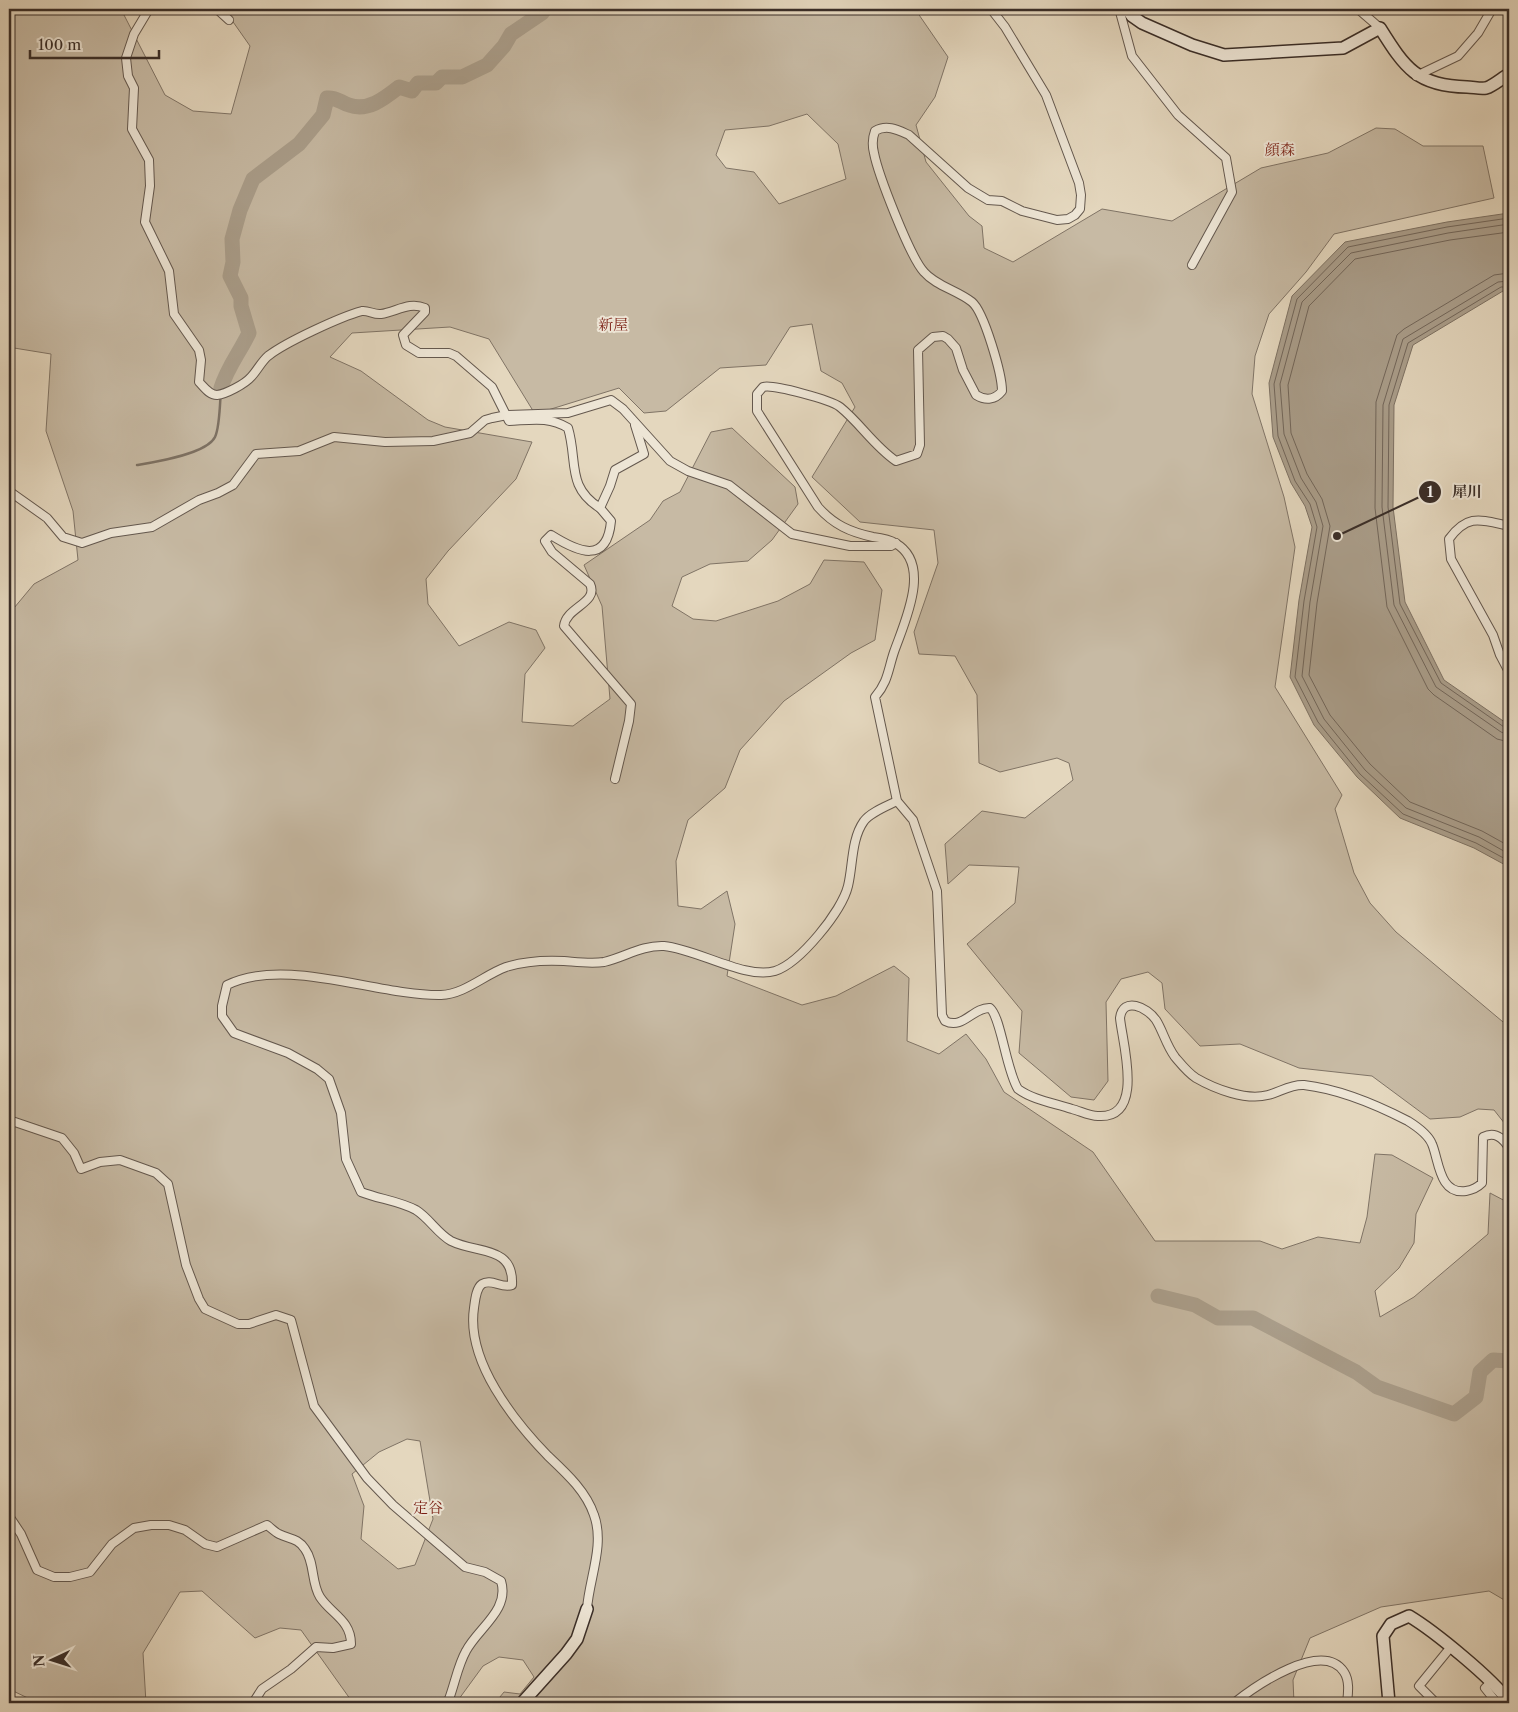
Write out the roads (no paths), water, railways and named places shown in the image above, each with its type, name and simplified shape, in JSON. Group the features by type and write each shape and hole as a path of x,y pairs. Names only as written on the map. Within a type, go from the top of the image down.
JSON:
{"street":[{"path":"148,9 134,34 126,58 128,76 134,88 132,129 149,160 150,186 145,222 169,271 174,314 199,350 201,360 199,382 211,394 218,395 250,380 267,356 337,320 364,310 380,314 402,307 419,305 425,308 426,312 403,335 406,345 419,353 449,353 456,356 492,386 509,422 546,419 558,422 568,428 576,483 587,500 600,508 611,521 610,535 600,549 580,551 552,535 546,541 552,552 590,584 592,589 590,598 569,614 564,626 631,704 629,722 615,780"},
{"path":"217,9 229,20"},
{"path":"991,9 1031,68 1054,114 1081,194 1080,209 1075,215 1057,220 1041,218 1002,201 988,200 968,188 909,135 897,130 887,127 875,131 872,145 887,194 919,265 931,278 971,302 982,314 1000,374 1002,391 998,396 990,399 976,395 963,370 956,348 943,336 933,337 918,350 920,445 917,454 896,461 883,452 839,406 777,386 763,387 757,394 757,411 823,513 849,532 896,543 903,548 912,566 914,594 885,685 875,697 897,801 912,820 936,886 942,1015 950,1023 963,1021 985,1008 994,1012 1013,1081 1023,1093 1096,1116 1112,1113 1119,1107 1127,1089 1128,1070 1122,1034 1121,1011 1130,1005 1136,1005 1146,1010 1155,1018 1170,1050 1185,1069 1196,1078 1227,1092 1259,1097 1292,1086 1304,1085 1355,1099 1408,1122 1422,1131 1432,1142 1441,1173 1447,1185 1456,1190 1472,1190 1482,1183 1483,1137 1493,1134 1499,1136 1509,1148"},
{"path":"1122,9 1120,12 1132,56 1178,115 1226,158 1232,192 1192,265"},
{"path":"1127,9 1132,16 1142,23 1192,45 1224,55 1343,48 1380,28"},
{"path":"1358,9 1380,28 1396,54 1416,76 1453,87 1487,88 1509,74"},
{"path":"1416,76 1458,56 1478,33 1492,9"},
{"path":"9,380 9,387"},
{"path":"9,492 46,518 63,537 82,543 111,534 152,527 198,500 233,485 256,454 300,450 334,437 385,442 433,441 470,432 485,420 506,415 568,413 611,400 670,461 688,471 730,485 792,534 850,546 891,546 896,543"},
{"path":"600,508 615,470 644,454 634,423"},
{"path":"1509,526 1470,520 1458,526 1449,540 1452,558 1493,635 1500,655 1509,672"},
{"path":"522,1703 566,1654 576,1639 587,1609 588,1591 598,1549 594,1515 573,1478 548,1455 496,1392 476,1341 474,1311 478,1289 482,1284 488,1282 507,1287 512,1285 511,1270 507,1262 496,1255 449,1240 418,1212 409,1207 362,1192 346,1159 341,1113 328,1079 317,1069 288,1053 234,1033 222,1016 222,1006 227,985 250,978 292,975 358,986 444,995 483,980 506,967 538,960 602,962 645,947 664,946 687,950 746,970 776,971 791,962 833,917 848,887 857,837 864,820 897,801"},
{"path":"9,1120 62,1138 74,1153 81,1169 100,1162 120,1160 156,1173 162,1178 168,1184 186,1265 205,1309 238,1324 249,1324 276,1316 291,1320 314,1406 367,1478 393,1505 465,1567 486,1572 501,1581 504,1592 500,1605 466,1651 446,1703"},
{"path":"9,1516 21,1534 37,1570 54,1577 70,1577 90,1572 112,1544 134,1528 151,1525 169,1525 186,1530 205,1544 217,1546 267,1525 280,1535 298,1541 306,1549 312,1564 317,1592 345,1622 351,1644 333,1648 316,1647 291,1669 262,1688 253,1703"},
{"path":"1389,1703 1383,1636 1391,1624 1409,1616 1423,1624 1490,1682 1509,1702"},
{"path":"1436,1703 1419,1686 1450,1648"},
{"path":"1234,1703 1258,1684 1277,1673 1298,1665 1321,1662 1336,1665 1345,1673 1348,1685 1347,1703"},
{"path":"1490,1682 1485,1688 1498,1703"}],"water":[{"path":"1509,213 1509,292 1503,291 1413,345 1394,405 1393,507 1405,602 1444,680 1509,725 1509,867 1474,848 1400,818 1357,777 1314,725 1290,677 1299,600 1312,527 1305,506 1291,483 1273,437 1269,383 1292,296 1345,242 1447,222"}],"waterway":[{"path":"221,388 249,333 241,306 241,298 230,276 233,262 232,239 240,210 253,179 299,144 323,115 327,98 336,99 356,107 363,107 376,103 399,87 412,91 418,83 436,83 442,77 462,77 487,65 504,46 511,34 545,9"},
{"path":"137,465 192,453 210,443 215,437 218,427 221,388"},
{"path":"1158,1296 1195,1305 1218,1318 1253,1318 1356,1372 1377,1387 1454,1414 1476,1397 1480,1372 1493,1360 1509,1361"}],"place":[{"name":"犀川","path":"1337,536"}],"district":[{"name":"顔森","path":"1280,149"},
{"name":"新屋","path":"613,324"},
{"name":"定谷","path":"428,1507"}]}
